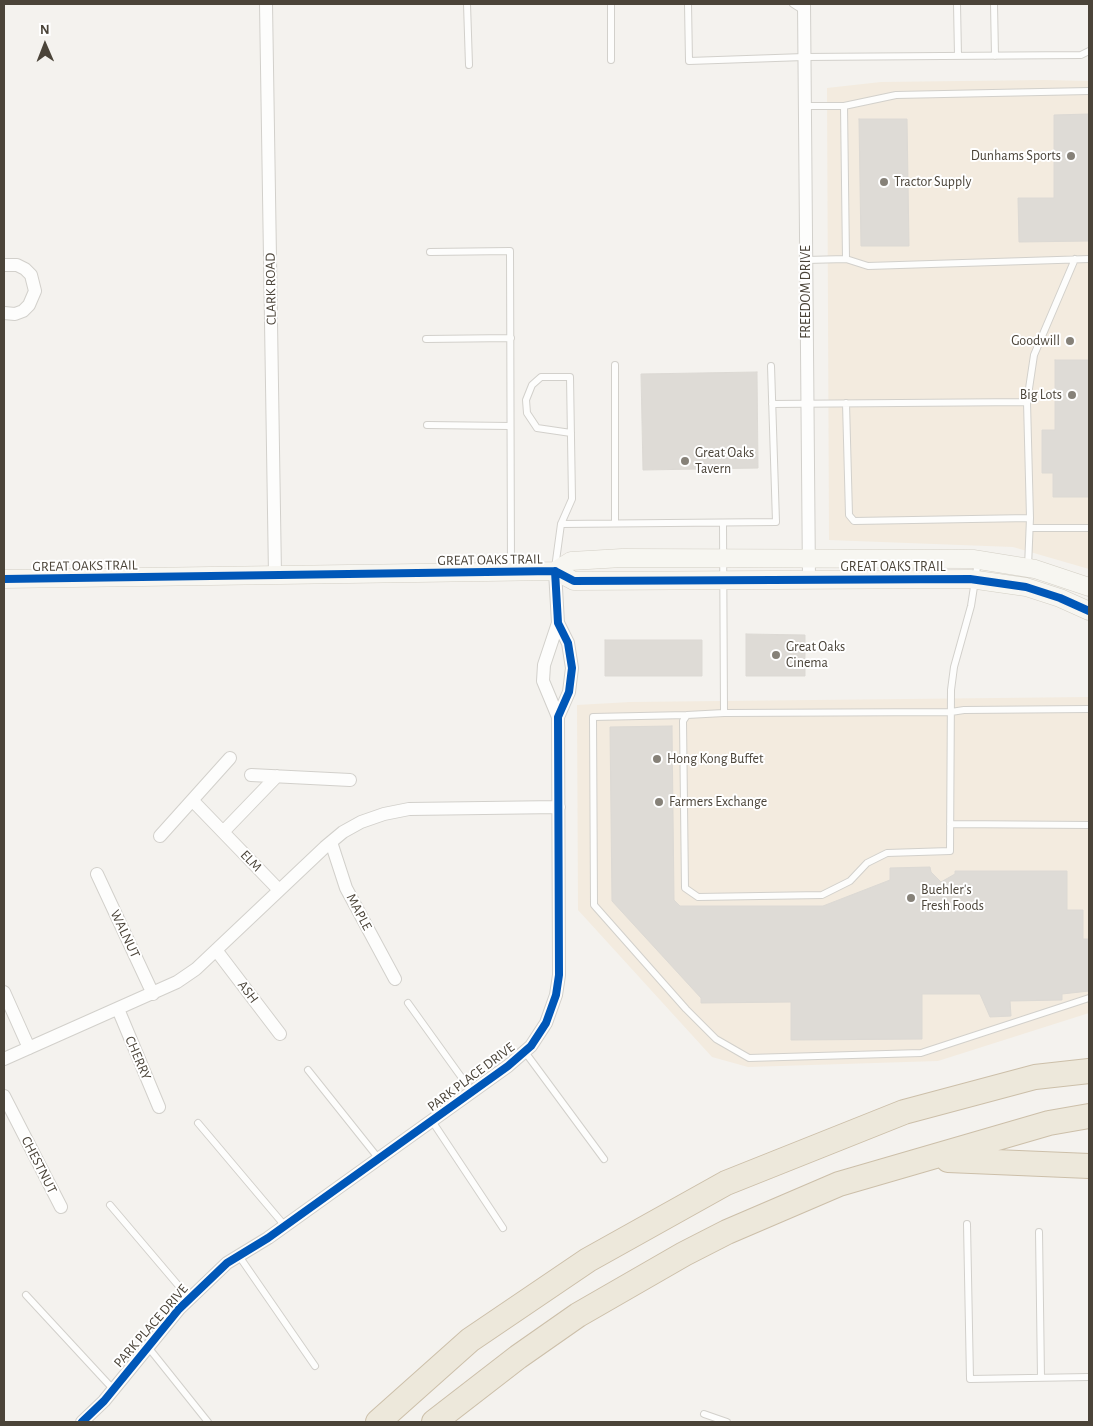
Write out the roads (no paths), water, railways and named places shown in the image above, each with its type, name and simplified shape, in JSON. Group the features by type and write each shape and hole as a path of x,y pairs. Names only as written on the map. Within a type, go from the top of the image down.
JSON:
{"highway":[{"path":"378,1422 470,1340 588,1260 726,1183 904,1112 1035,1077 1089,1059"},
{"path":"1035,1077 1089,1071"},
{"path":"434,1422 518,1357 578,1315 684,1254 727,1232 839,1184 1050,1123 1089,1116"},
{"path":"927,1160 1089,1166"}],"street":[{"name":"CLARK ROAD","path":"266,4 276,575"},
{"name":"FREEDOM DRIVE","path":"804,8 809,580"},
{"path":"4,266 17,265 25,269 31,275 35,291 29,305 23,310 16,314 4,313"},
{"name":"GREAT OAKS TRAIL","path":"555,571 571,561 622,558 978,560 1055,574 1089,587"},
{"name":"GREAT OAKS TRAIL","path":"4,579 555,571 574,581 976,580 1026,587 1089,611"},
{"name":"PARK PLACE DRIVE","path":"82,1422 96,1411 147,1346 189,1298 227,1263 285,1226 472,1092 525,1052 546,1023 556,995 558,982 558,717 543,681 544,665 558,623 555,571"},
{"name":"PARK PLACE DRIVE","path":"558,623 568,644 572,668 569,692 558,717"},
{"path":"160,836 230,758"},
{"path":"251,775 350,780"},
{"path":"223,832 277,776"},
{"name":"ELM","path":"193,801 279,890"},
{"path":"4,1059 153,994 183,978 216,950 331,842 362,822 384,814 409,809 559,807"},
{"name":"MAPLE","path":"331,842 346,888 395,978"},
{"name":"WALNUT","path":"97,874 153,994"},
{"name":"ASH","path":"216,950 280,1034"},
{"path":"4,992 29,1048"},
{"name":"CHERRY","path":"118,1009 159,1107"},
{"name":"CHESTNUT","path":"4,1096 61,1207"}],"lane":[{"path":"467,4 469,65"},
{"path":"611,4 611,60"},
{"path":"688,4 689,61 804,57 1081,55 1089,51"},
{"path":"793,4 804,8"},
{"path":"957,4 958,56"},
{"path":"994,4 995,56"},
{"path":"805,106 844,106 896,95 1089,91"},
{"path":"844,106 846,259"},
{"path":"430,252 510,251 511,572"},
{"path":"806,260 846,259 868,266 1089,259"},
{"path":"1028,568 1030,518 1027,402 1034,355 1074,259"},
{"path":"426,339 511,338"},
{"path":"615,365 615,523"},
{"path":"561,524 776,522 770,366"},
{"path":"555,571 561,524 572,499 571,433 570,377 541,377 532,385 526,400 527,413 537,428 571,433"},
{"path":"772,404 1027,402"},
{"path":"846,403 848,515 854,521 1030,518"},
{"path":"427,425 510,426"},
{"path":"724,523 724,713"},
{"path":"1030,528 1089,528"},
{"path":"688,715 683,721 685,888 698,897 822,896 850,881 867,863 887,853 950,851 951,712 954,667 976,580 978,560"},
{"path":"1089,708 964,710 951,712 724,713 593,717 594,905 686,1009 716,1039 749,1058 921,1053 1089,998"},
{"path":"950,824 1089,824"},
{"path":"408,1003 472,1092"},
{"path":"525,1052 604,1159"},
{"path":"308,1070 379,1159"},
{"path":"432,1121 504,1228"},
{"path":"198,1124 285,1226"},
{"path":"110,1205 189,1298"},
{"path":"967,1224 970,1379 1089,1377"},
{"path":"1039,1232 1041,1378"},
{"path":"239,1256 315,1366"},
{"path":"26,1295 114,1390"},
{"path":"147,1346 208,1422"},
{"path":"704,1414 727,1422"}],"place":[{"name":"Dunhams Sports","path":"1071,156"},
{"name":"Tractor Supply","path":"884,182"},
{"name":"Goodwill","path":"1070,341"},
{"name":"Big Lots","path":"1072,395"},
{"name":"Great Oaks Tavern","path":"685,461"},
{"name":"Great Oaks Cinema","path":"776,655"},
{"name":"Hong Kong Buffet","path":"657,759"},
{"name":"Farmers Exchange","path":"659,802"},
{"name":"Buehler's Fresh Foods","path":"911,898"}]}
